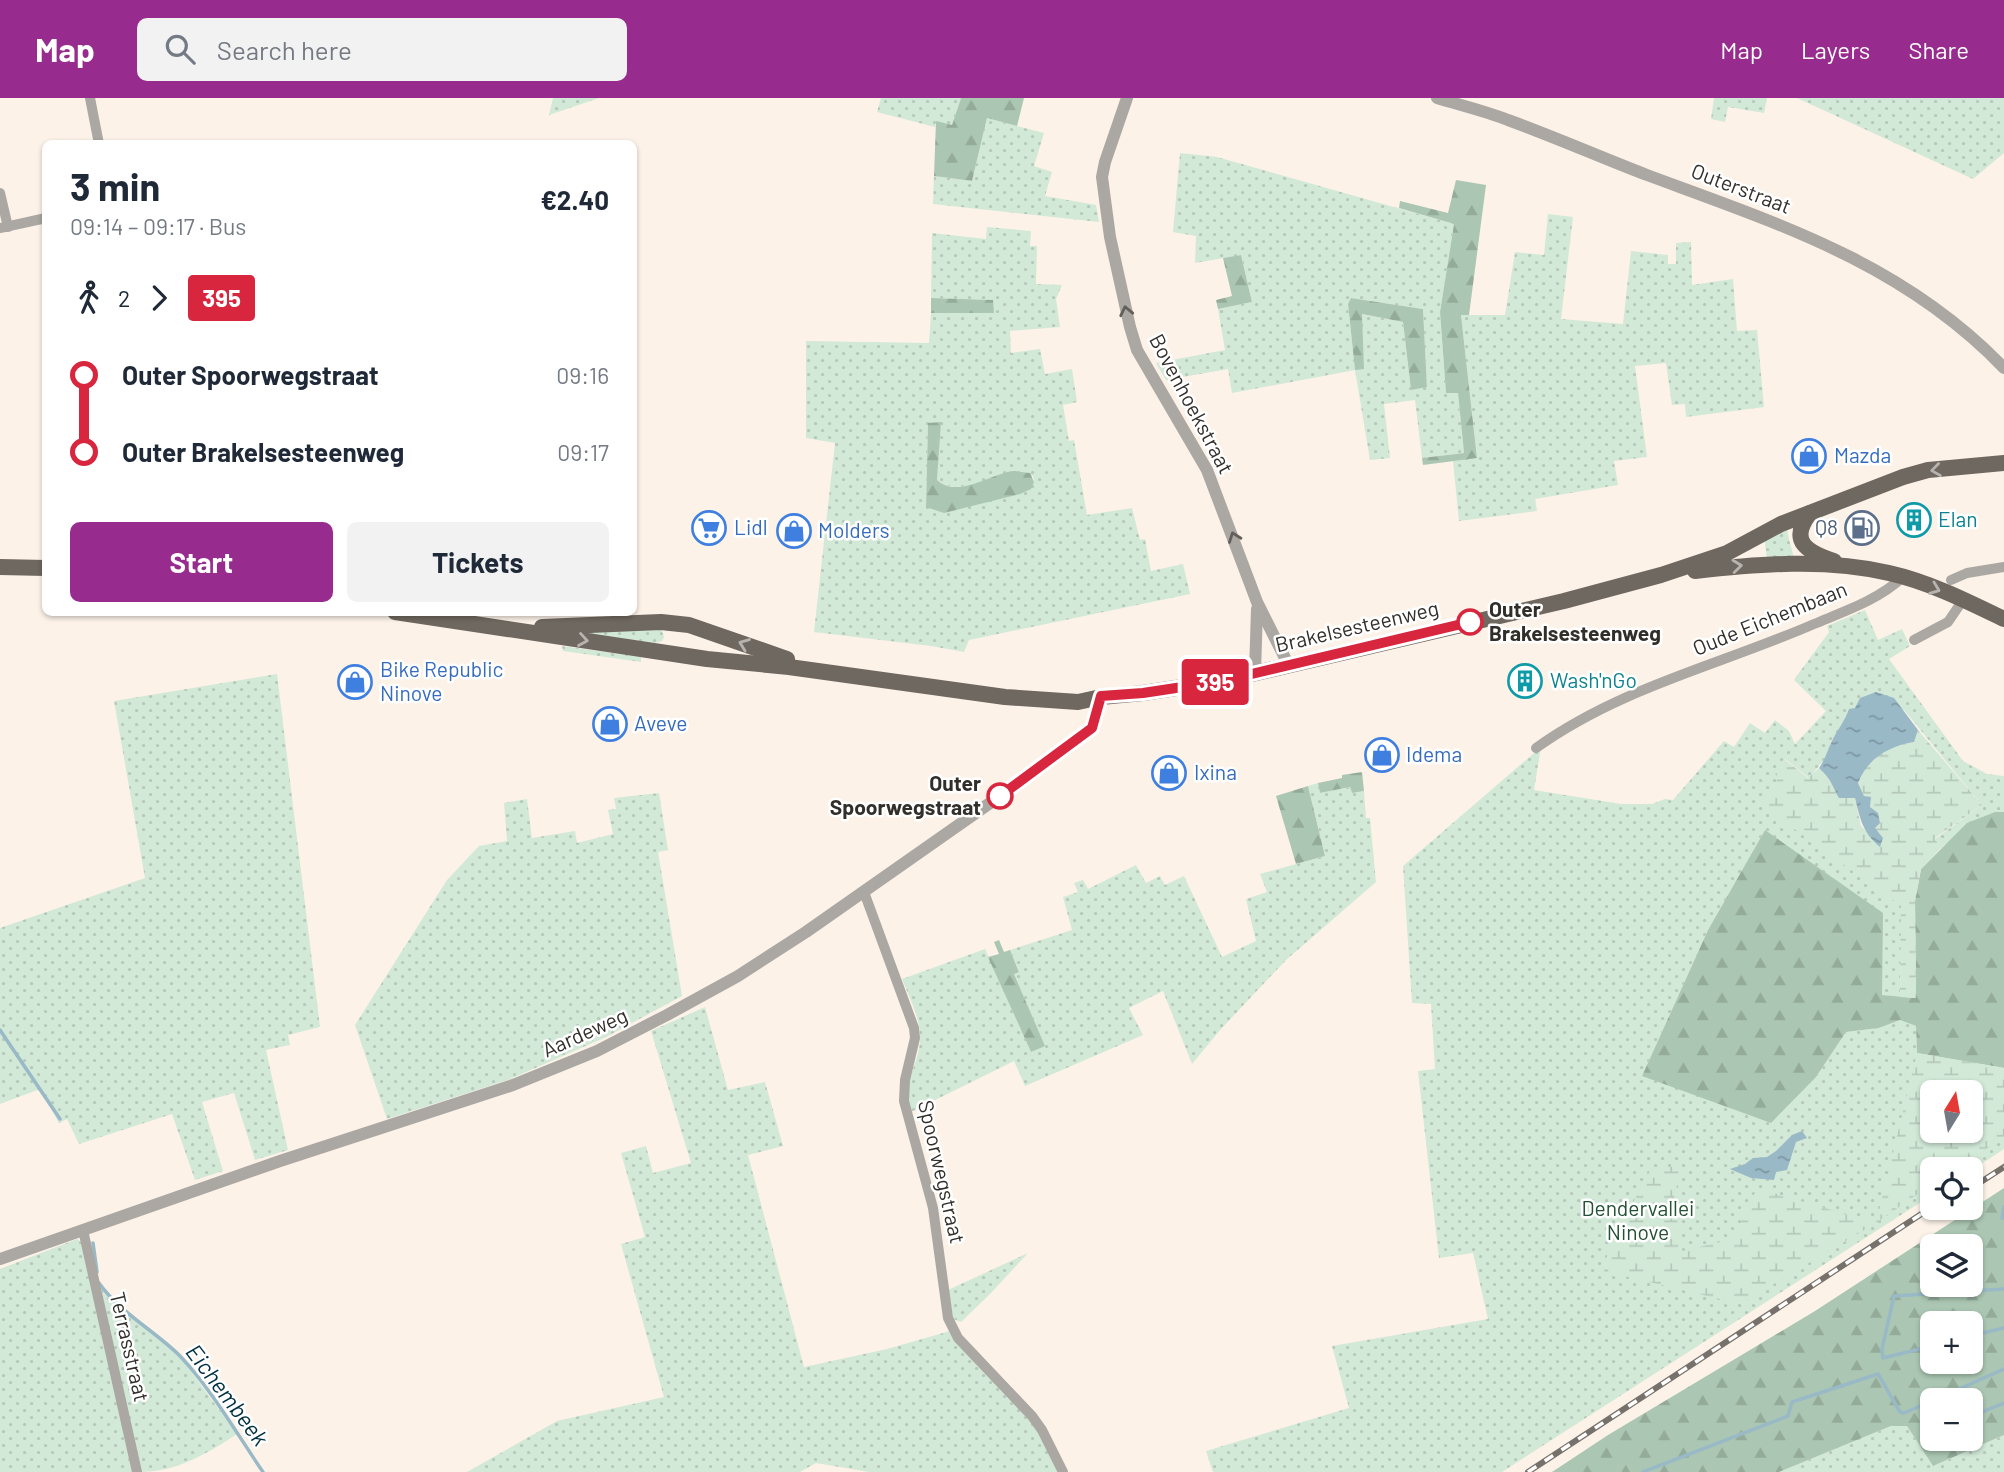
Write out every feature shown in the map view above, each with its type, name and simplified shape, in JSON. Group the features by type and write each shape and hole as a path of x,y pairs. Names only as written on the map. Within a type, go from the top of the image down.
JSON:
{"main road":[{"name":"Brakelsesteenweg","path":"422,616 707,659 789,667 1004,697 1078,702 1101,696 1184,688 1564,601 1661,575 1727,553 1781,524 1903,477 1928,470 2004,463"},
{"path":"1810,513 1802,522 1800,531 1803,545 1810,552 1846,566 1903,577 2004,619"},
{"name":"Brakelsesteenweg","path":"1661,575 1764,563 1846,566"},
{"path":"0,568 42,568"},
{"path":"0,575 42,576"},
{"name":"Brakelsesteenweg","path":"459,616 537,627 669,623 689,625 775,656 821,667 962,686 1014,691 1063,691 1101,696"},
{"path":"662,652 672,646 676,639 674,628 669,623"},
{"path":"707,659 699,653 697,643 701,637 712,632"}],"street":[{"path":"90,98 98,140"},
{"name":"Bovenhoekstraat","path":"1127,98 1108,150 1102,177 1110,237 1130,327 1137,350 1207,470 1257,602 1288,664"},
{"name":"Outerstraat","path":"1437,98 1505,118 1804,233 1896,282 1937,309 1974,337 2004,368"},
{"path":"0,193 4,228 42,219"},
{"path":"1951,580 1967,573 2004,567"},
{"name":"Oude Eichembaan","path":"1536,748 1570,724 1633,693 1790,635 1879,596 1903,577"},
{"path":"1914,640 1948,622 1963,600"},
{"name":"Bovenhoekstraat","path":"1255,672 1257,602"},
{"name":"Aardeweg","path":"0,1259 280,1161 513,1085 597,1051 719,987 864,892 1092,728 1101,696"},
{"name":"Spoorwegstraat","path":"864,892 914,1028 915,1038 905,1080 904,1101 933,1208 948,1318 958,1338 1032,1416 1063,1472"},
{"name":"Terrasstraat","path":"83,1230 137,1472"}],"green space":[{"path":"553,98 599,98 549,115"},
{"path":"881,98 961,98 952,125 936,122 935,127 877,112"},
{"path":"961,98 1024,98 1017,126 987,118 972,181 934,176 936,121 952,125"},
{"path":"1714,98 1767,98 1764,113 1728,107 1725,122 1711,119"},
{"path":"1797,98 2004,98 2004,153 1973,179"},
{"path":"987,118 1044,133 1034,166 1052,172 1045,196 1096,205 1099,222 933,204 934,176 972,181"},
{"path":"1180,153 1217,157 1454,224 1440,312 1446,393 1458,393 1464,453 1422,458 1415,400 1384,404 1390,458 1370,460 1355,370 1232,393 1228,369 1166,380 1156,363 1225,350 1218,309 1252,302 1241,255 1195,263 1196,236 1173,232","holes":["1351,298 1423,309 1427,386 1411,390 1403,322 1361,314 1355,369 1348,305"]},
{"path":"1456,180 1486,185 1469,315 1461,315 1477,458 1423,465 1422,458 1464,453 1458,393 1446,393 1440,312 1454,224 1399,208 1400,201 1448,213"},
{"path":"1548,214 1573,217 1561,319 1623,324 1631,251 1668,255 1668,264 1676,264 1676,243 1691,242 1692,285 1733,279 1737,331 1757,330 1764,407 1686,417 1685,404 1672,405 1666,363 1635,366 1647,457 1614,461 1618,485 1535,499 1537,511 1459,521 1453,461 1477,457 1461,315 1505,315 1515,252 1544,255"},
{"path":"987,227 1031,231 1030,246 1037,246 1036,284 1062,285 1056,299 1060,327 1010,331 1011,353 1040,349 1045,374 1072,369 1077,402 1063,405 1069,441 1074,440 1087,515 1132,508 1140,540 1145,539 1151,571 1183,564 1190,594 969,640 964,652 814,632 835,443 806,438 806,341 929,343 931,313 993,313 993,300 931,298 932,233 986,239","holes":["940,422 937,480 945,485 964,486 1014,472 1033,476 1034,482 926,507 928,424"]},
{"path":"1241,255 1252,302 1218,309 1216,300 1232,296 1223,258"},
{"path":"931,298 993,300 994,313 931,313"},
{"path":"1351,298 1423,309 1427,387 1411,390 1403,322 1362,314 1364,369 1355,370 1348,304"},
{"path":"941,422 937,480 954,487 964,486 1015,471 1030,473 1034,482 1031,489 944,513 926,507 928,423"},
{"path":"1787,526 1793,558 1767,559 1764,536"},
{"name":"Dendervallei Ninove","path":"1865,610 1878,640 1902,629 1910,646 1889,659 1963,761 1987,774 2004,776 2004,812 1980,820 1940,849 1935,839 1982,805 1904,710 1849,709 1846,719 1831,742 1828,755 1809,778 1785,759 1779,777 1762,805 1902,906 1900,997 1882,995 1765,830 1708,930 1642,1076 1816,1077 1846,1032 1879,1028 1900,1020 1916,1026 1917,1053 2004,1068 2004,1149 1983,1163 1983,1157 1920,1157 1920,1203 1502,1472 1213,1472 1206,1451 1349,1408 1332,1346 1488,1319 1473,1253 1439,1258 1418,1071 1435,1069 1431,1004 1412,1003 1403,866 1541,747 1534,790 1621,804 1652,804 1665,799 1673,800 1724,741 1734,747 1750,723 1765,733 1775,720 1789,731 1795,744 1826,711 1794,680 1829,632 1827,626"},
{"path":"661,628 664,637 662,641 655,643 572,632"},
{"path":"562,646 641,657 641,662 563,651"},
{"path":"277,674 320,1027 288,1035 290,1045 266,1050 288,1150 255,1160 234,1093 202,1102 223,1171 195,1180 172,1114 79,1144 67,1119 59,1123 40,1089 0,1104 0,928 145,878 114,701"},
{"path":"1918,730 1982,805 1935,838 1940,849 1921,869 1915,901 1916,998 1900,997 1901,906 1761,805 1779,777 1773,773 1784,759 1808,778 1819,768 1855,798 1861,826 1866,831 1875,828 1858,783 1873,760 1896,746 1914,742"},
{"path":"1362,772 1364,791 1352,793 1350,787 1320,793 1318,783"},
{"path":"1318,783 1320,793 1350,787 1352,793 1364,791 1366,818 1370,818 1376,882 1286,960 1192,1064 1163,991 1129,1008 1143,1035 1025,1086 1014,1061 911,1112 908,1090 919,1047 920,1030 902,979 985,949 1031,1052 1044,1045 1014,974 1019,971 1010,950 1072,930 1063,897 1078,892 1074,883 1083,880 1088,889 1136,865 1146,883 1160,876 1165,885 1184,876 1222,957 1256,941 1246,899 1267,892 1260,874 1325,856 1308,786"},
{"path":"1308,786 1325,856 1296,864 1276,796"},
{"path":"659,793 668,850 658,852 682,996 606,1037 508,1080 387,1119 355,1025 447,880 479,846 507,841 504,803 527,799 532,838 575,831 577,843 613,834 608,810 616,809 614,798"},
{"path":"1995,812 2004,812 2004,1068 1917,1053 1916,1026 1900,1020 1879,1028 1846,1032 1816,1077 1771,1123 1642,1076 1708,930 1765,830 1883,913 1882,995 1916,998 1915,901 1921,869 1967,823"},
{"path":"999,940 1004,952 1010,950 1019,972 1014,974 1045,1046 1031,1052 988,957 999,954 994,942"},
{"path":"705,1007 728,1090 765,1082 783,1146 748,1155 804,1367 887,1349 950,1331 1039,1431 1059,1472 869,1472 816,1463 800,1472 467,1472 557,1421 664,1397 621,1244 645,1237 621,1153 646,1146 653,1173 691,1163 651,1031"},
{"path":"1917,1053 2004,1068 2004,1138 1973,1157 1920,1157 1920,1192 1876,1223"},
{"path":"1652,1167 1681,1167 1674,1199 1682,1251 1733,1239 1757,1188 1876,1223 1740,1304 1604,1271 1608,1250"},
{"path":"2004,1188 2004,1435 1983,1444 1983,1388 1920,1388 1920,1446 1907,1426 1891,1426 1779,1472 1552,1472 1608,1435 1815,1311 1920,1243 1920,1297 1983,1297 1983,1234 1933,1234 1955,1220 1983,1220 1983,1202"},
{"path":"77,1239 81,1242 132,1472 0,1472 0,1269"},
{"path":"1028,1253 961,1322 953,1319 948,1290"},
{"path":"101,1287 179,1355 237,1434 179,1465 139,1472"},
{"path":"1891,1426 1907,1426 1920,1446 1920,1451 1923,1451 1933,1466 1967,1451 1983,1451 1983,1444 2004,1435 2004,1472 1779,1472"},
{"path":"1923,1451 1967,1451 1933,1466"}],"water":[{"path":"1876,692 1894,698 1918,730 1914,742 1888,750 1874,760 1858,783 1864,796 1871,797 1870,807 1878,813 1880,823 1875,828 1883,838 1880,847 1863,825 1855,798 1839,798 1829,779 1819,768 1849,709 1855,708 1860,698"},
{"path":"1802,1131 1807,1138 1796,1142 1787,1170 1776,1172 1774,1180 1751,1178 1730,1169 1753,1158 1767,1157 1792,1135"}],"waterway":[{"name":"Eichembeek","path":"0,1030 60,1119"},
{"path":"2004,1207 2004,1218"},
{"name":"Eichembeek","path":"93,1243 97,1272"},
{"name":"Eichembeek","path":"99,1283 117,1304 170,1347 192,1369 263,1472"},
{"path":"1920,1349 1883,1358 1882,1349 1894,1296 2004,1289"},
{"path":"1983,1333 2004,1328"},
{"path":"1961,1388 2004,1369"},
{"path":"1643,1472 1788,1416 1792,1402 1878,1374 1900,1412 1920,1406"},
{"path":"1983,1412 2004,1403"}],"railway":[{"path":"1983,1181 2004,1167"},
{"path":"1528,1472 1920,1215"}],"bus line":[{"name":"395","path":"1000,796 1092,728 1101,696 1184,688 1222,681 1470,622"}],"place":[{"name":"Mazda","path":"1809,456"},
{"name":"Elan","path":"1914,520"},
{"name":"Lidl","path":"709,528"},
{"name":"Q8","path":"1862,528"},
{"name":"Molders","path":"794,531"},
{"name":"Outer Brakelsesteenweg","path":"1470,622"},
{"name":"Wash'nGo","path":"1525,681"},
{"name":"Bike Republic Ninove","path":"355,682"},
{"name":"Aveve","path":"610,724"},
{"name":"Idema","path":"1382,755"},
{"name":"Ixina","path":"1169,773"},
{"name":"Outer Spoorwegstraat","path":"1000,796"}]}
